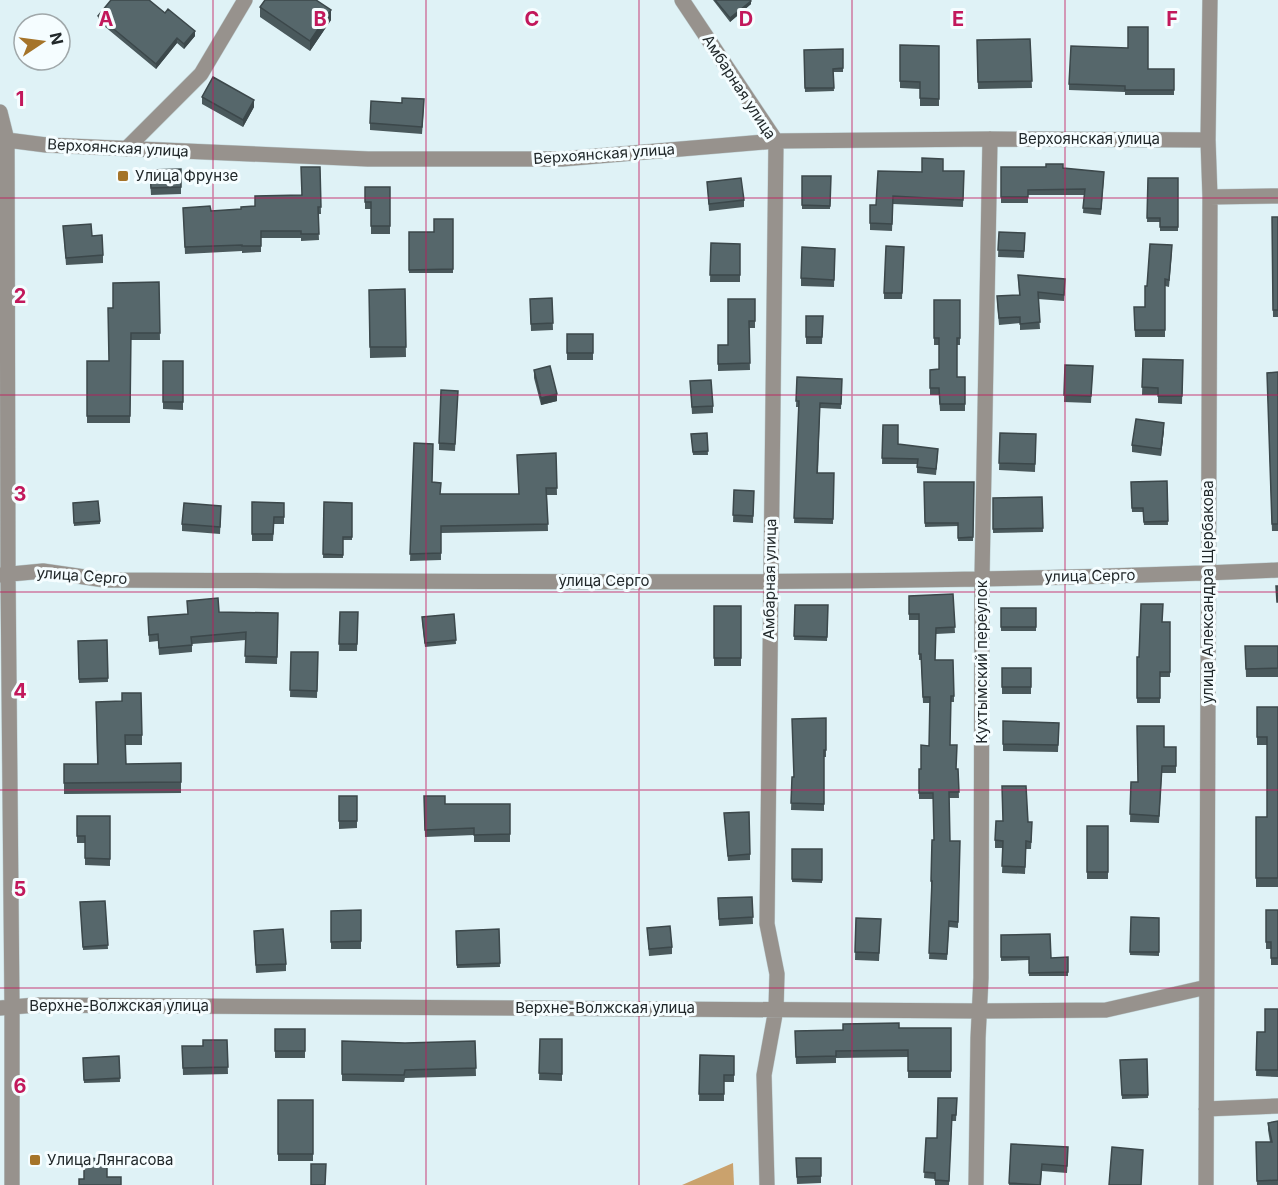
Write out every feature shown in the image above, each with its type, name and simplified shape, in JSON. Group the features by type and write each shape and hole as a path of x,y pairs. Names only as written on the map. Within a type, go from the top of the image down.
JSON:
{"street":[{"path":"126,149 201,74 245,0"},
{"name":"Амбарная улица","path":"682,0 776,141 767,924 777,974 776,1009 764,1075 767,1185"},
{"name":"улица Александра Щербакова","path":"1206,1185 1210,0"},
{"path":"0,112 3,140 6,1008 12,1185"},
{"name":"Кухтымский переулок","path":"976,1185 981,967 982,578 990,139"},
{"name":"Верхоянская улица","path":"3,140 46,145 368,159 562,159 776,141 1208,140"},
{"path":"1210,197 1278,196"},
{"name":"улица Серго","path":"4,575 43,571 105,580 770,581 1278,570"},
{"name":"Верхне-Волжская улица","path":"6,1008 48,1005 1106,1010 1207,987"},
{"path":"1206,1109 1278,1106"}],"shaded area":[{"path":"733,1163 734,1185 682,1185"}],"building":[{"path":"111,0 149,0 165,13 168,9 195,31 184,44 177,38 156,64 98,16"},
{"path":"265,0 316,0 331,10 310,41 260,7"},
{"path":"715,0 750,0 751,1 730,18"},
{"path":"1128,27 1148,27 1148,69 1174,69 1174,90 1125,90 1125,86 1069,84 1071,46 1128,48"},
{"path":"1030,39 1032,81 978,82 977,40"},
{"path":"900,45 939,46 939,99 920,98 920,82 900,81"},
{"path":"843,49 843,68 833,69 834,88 805,88 804,50"},
{"path":"213,77 254,100 243,120 202,97"},
{"path":"402,98 424,99 422,127 370,123 371,101 402,103"},
{"path":"922,158 943,159 943,171 964,171 963,200 893,196 892,224 870,223 870,205 876,205 878,171 922,172"},
{"path":"1046,164 1063,164 1063,168 1104,172 1101,209 1083,208 1085,189 1028,190 1028,197 1001,197 1001,167 1046,167"},
{"path":"301,167 320,167 319,234 301,234 301,231 261,231 261,246 185,247 183,208 210,206 211,211 241,209 241,207 255,206 255,196 302,195"},
{"path":"181,169 181,187 151,188 150,170"},
{"path":"802,176 831,176 830,206 802,205"},
{"path":"741,178 744,200 709,204 707,182"},
{"path":"1148,178 1178,178 1178,227 1160,227 1160,218 1147,218"},
{"path":"365,187 390,187 390,226 371,226 371,202 365,202"},
{"path":"1272,217 1278,217 1278,310 1273,310"},
{"path":"434,219 453,219 453,269 409,270 409,232 434,232"},
{"path":"91,224 92,236 102,235 103,255 66,258 63,226"},
{"path":"999,232 1025,233 1024,251 998,250"},
{"path":"711,243 740,244 740,275 710,275"},
{"path":"1150,244 1172,245 1169,280 1165,279 1165,330 1135,330 1134,307 1145,307"},
{"path":"886,246 904,247 902,293 884,293"},
{"path":"802,247 835,249 834,280 801,278"},
{"path":"1018,275 1065,279 1064,295 1038,292 1040,322 1020,324 1020,317 999,318 997,296 1020,295"},
{"path":"159,282 160,333 131,333 130,416 87,416 87,361 109,361 108,308 113,308 113,283"},
{"path":"405,289 406,347 370,347 369,290"},
{"path":"552,298 553,323 531,324 530,299"},
{"path":"728,299 755,299 755,321 749,321 750,363 718,364 718,345 728,345"},
{"path":"934,300 960,300 957,377 965,377 965,404 940,404 939,388 930,388 930,370 939,369 939,338 934,338"},
{"path":"806,316 823,316 822,337 806,337"},
{"path":"567,334 593,334 593,353 567,353"},
{"path":"1143,359 1183,360 1182,396 1158,396 1158,388 1142,387"},
{"path":"163,361 183,361 183,402 163,402"},
{"path":"1065,365 1093,366 1091,396 1064,395"},
{"path":"550,366 557,394 541,398 534,370"},
{"path":"1278,372 1278,524 1272,524 1267,373"},
{"path":"797,377 842,379 841,404 820,403 817,473 834,473 833,519 794,518 799,401 796,401"},
{"path":"711,380 713,406 692,407 690,381"},
{"path":"441,390 458,391 455,444 439,443"},
{"path":"1136,419 1164,423 1161,449 1132,445"},
{"path":"883,425 898,425 898,444 938,449 936,469 917,467 918,459 882,458"},
{"path":"707,433 708,451 693,452 691,434"},
{"path":"1000,433 1036,434 1035,464 999,463"},
{"path":"414,443 433,444 432,482 441,483 440,494 519,494 517,455 556,453 557,488 546,488 548,524 441,526 441,553 410,554"},
{"path":"1167,481 1168,521 1144,522 1143,508 1132,508 1131,482"},
{"path":"924,482 974,482 973,537 958,538 958,523 925,523"},
{"path":"734,490 754,491 753,516 733,515"},
{"path":"1042,497 1043,528 993,529 993,498"},
{"path":"98,501 100,521 74,523 73,503"},
{"path":"252,502 284,503 284,517 274,517 273,534 252,534"},
{"path":"324,502 352,503 352,537 343,537 343,555 323,554"},
{"path":"184,503 221,506 220,527 182,524"},
{"path":"1276,586 1278,586 1278,602 1277,602"},
{"path":"953,594 955,627 936,628 935,660 953,660 954,696 951,696 950,745 957,745 956,769 958,769 959,792 949,792 950,841 960,841 958,922 949,921 947,954 929,953 932,840 934,840 933,793 919,793 919,769 921,769 921,745 929,746 930,697 923,697 921,654 919,654 919,614 909,614 909,596"},
{"path":"218,598 219,612 278,613 277,657 245,656 246,632 191,637 192,645 159,648 158,634 149,635 148,617 188,614 187,601"},
{"path":"1141,604 1163,604 1162,622 1170,622 1170,672 1160,672 1160,698 1137,698"},
{"path":"795,605 828,605 827,637 794,636"},
{"path":"714,606 741,606 741,658 714,658"},
{"path":"1001,608 1036,608 1036,627 1001,627"},
{"path":"340,612 358,612 357,644 339,644"},
{"path":"454,614 456,640 425,643 422,617"},
{"path":"107,640 108,678 79,679 78,641"},
{"path":"1245,646 1278,646 1278,668 1246,669"},
{"path":"291,652 318,652 317,691 290,690"},
{"path":"1002,668 1031,668 1031,687 1002,687"},
{"path":"122,693 141,693 142,735 125,735 126,764 181,763 181,782 64,783 64,764 98,764 96,702 122,701"},
{"path":"1257,707 1278,707 1278,878 1256,878 1256,817 1267,817 1267,737 1257,737"},
{"path":"826,718 824,804 791,803 792,777 794,777 792,719"},
{"path":"1003,721 1059,723 1058,745 1003,744"},
{"path":"1137,726 1164,726 1164,747 1176,747 1176,766 1162,766 1159,816 1130,814 1131,782 1138,782"},
{"path":"1002,786 1026,786 1028,822 1032,822 1031,842 1026,841 1025,867 1002,866 1003,841 995,840 996,821 1003,821"},
{"path":"339,796 357,796 357,821 339,821"},
{"path":"424,796 445,796 445,804 510,804 510,834 474,835 474,828 425,830"},
{"path":"749,812 750,854 728,856 724,813"},
{"path":"77,816 110,816 110,859 85,858 85,836 77,836"},
{"path":"1087,826 1108,826 1108,872 1087,872"},
{"path":"792,849 822,849 822,880 792,879"},
{"path":"752,897 753,917 719,919 718,898"},
{"path":"105,901 108,945 83,947 80,902"},
{"path":"361,910 361,941 331,942 331,911"},
{"path":"1266,910 1278,910 1278,958 1271,958 1271,942 1266,942"},
{"path":"1131,917 1159,918 1159,952 1130,952"},
{"path":"856,918 881,919 879,953 855,952"},
{"path":"670,926 672,947 649,949 647,928"},
{"path":"283,929 286,964 256,965 254,931"},
{"path":"499,929 500,963 457,965 456,931"},
{"path":"1050,934 1051,958 1068,957 1068,972 1029,973 1029,957 1001,957 1001,935"},
{"path":"1265,1009 1278,1009 1278,1070 1256,1070 1257,1032 1265,1032"},
{"path":"899,1023 899,1028 951,1028 951,1071 908,1071 908,1050 836,1051 836,1056 796,1057 795,1031 843,1030 843,1024"},
{"path":"275,1029 305,1029 305,1051 275,1051"},
{"path":"540,1039 562,1039 562,1074 539,1073"},
{"path":"203,1040 227,1040 228,1067 183,1068 182,1046 203,1046"},
{"path":"342,1041 405,1043 475,1041 476,1068 405,1070 404,1075 342,1074"},
{"path":"700,1055 734,1056 734,1075 724,1075 724,1094 699,1094"},
{"path":"119,1056 120,1078 84,1080 83,1058"},
{"path":"1147,1059 1148,1095 1122,1095 1120,1060"},
{"path":"938,1098 957,1098 956,1115 952,1115 949,1181 935,1180 935,1173 924,1172 926,1138 937,1138"},
{"path":"278,1100 313,1100 313,1154 278,1154"},
{"path":"1278,1121 1278,1180 1257,1181 1256,1142 1272,1142 1268,1123"},
{"path":"1011,1144 1068,1147 1067,1166 1042,1164 1040,1185 1009,1183"},
{"path":"1112,1147 1143,1150 1141,1185 1109,1185"},
{"path":"84,1158 107,1159 107,1177 121,1177 121,1185 79,1185 79,1179 84,1179"},
{"path":"796,1158 821,1158 821,1176 797,1177"},
{"path":"311,1164 326,1164 325,1185 311,1185"}],"place":[{"name":"Улица Фрунзе","path":"123,176"},
{"name":"Улица Лянгасова","path":"35,1160"}]}
